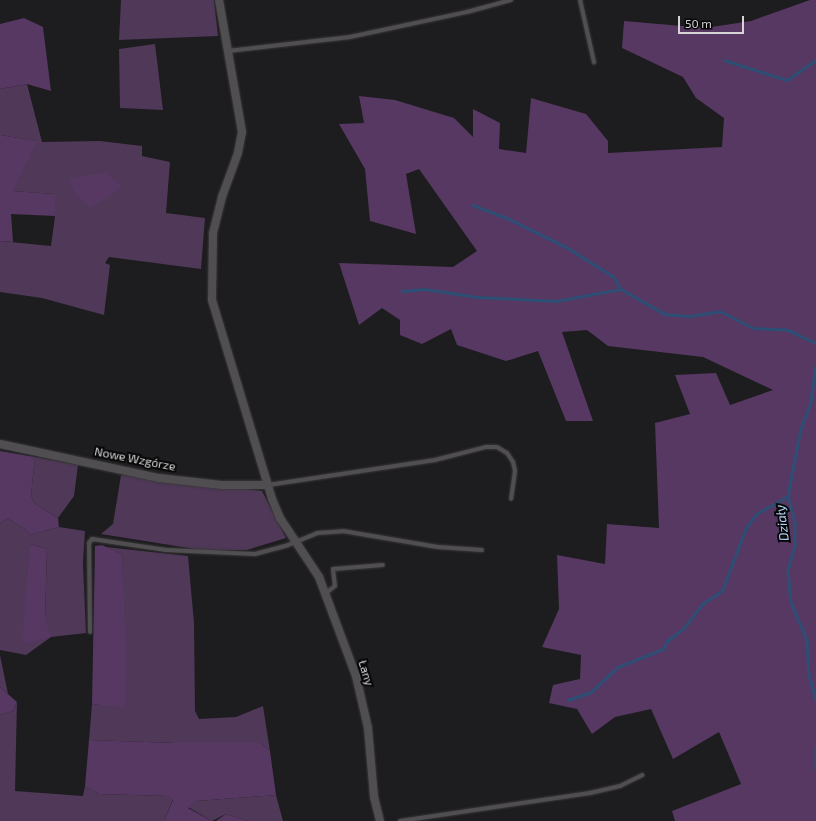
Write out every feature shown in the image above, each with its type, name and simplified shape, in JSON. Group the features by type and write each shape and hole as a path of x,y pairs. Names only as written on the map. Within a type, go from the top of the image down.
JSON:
{"street":[{"name":"Łany","path":"219,0 242,132 238,153 222,197 214,228 210,265 212,300 267,485 280,518 326,593 363,704 368,728 374,797 380,821"},
{"name":"Nowe Wzgórze","path":"0,444 159,478 222,485 267,485"}],"lane":[{"path":"227,52 350,37 467,12 511,0"},
{"path":"580,0 594,62"},
{"path":"267,485 435,460 486,447 497,447 507,453 513,462 515,471 511,499"},
{"path":"90,632 89,543 92,539 123,545 217,554 255,554 295,542 317,533 343,531 438,547 482,550"},
{"path":"326,593 335,586 333,569 383,565"},
{"path":"400,821 590,793 620,786 643,775"}],"shaded area":[{"path":"121,0 214,0 218,36 119,40"},
{"path":"810,0 816,0 816,821 675,821 672,811 741,784 719,732 673,759 651,709 615,717 592,734 577,709 549,703 553,685 580,679 581,655 542,647 559,609 557,555 605,564 607,524 659,528 655,423 690,414 675,375 716,373 730,405 773,390 703,357 608,346 587,330 562,332 593,421 566,421 538,351 506,361 457,345 451,329 422,344 400,335 400,320 382,308 359,325 339,263 453,267 477,251 419,169 406,174 416,234 370,221 365,169 339,124 364,123 359,96 395,100 454,118 473,137 473,109 500,123 499,149 526,153 531,98 586,114 608,141 608,153 722,147 724,118 696,98 683,77 622,48 624,21 705,28 751,21"},
{"path":"24,18 43,27 51,91 27,84 0,89 0,24"},
{"path":"155,44 163,110 120,108 119,49"},
{"path":"27,84 42,142 100,141 142,146 142,156 170,162 166,213 205,218 201,269 109,257 105,263 110,265 104,315 42,298 0,292 0,241 51,246 55,216 55,194 12,191 36,141 0,135 0,89"},
{"path":"0,135 37,141 13,191 55,194 55,216 11,214 13,242 0,241"},
{"path":"106,172 121,186 111,196 89,207 76,196 68,179"},
{"path":"0,451 35,457 31,495 34,503 58,518 59,527 30,535 25,529 8,519 0,523"},
{"path":"35,457 78,465 74,496 58,518 34,503 31,495"},
{"path":"121,475 262,491 286,538 247,550 201,550 101,534 113,524"},
{"path":"8,519 25,529 30,535 59,527 85,531 83,563 86,633 51,637 26,655 0,650 0,523","holes":["30,544 47,549 45,619"]},
{"path":"30,544 47,549 45,619 51,637 29,643 22,642"},
{"path":"102,545 122,554 126,649 125,708 92,704 95,546"},
{"path":"106,547 188,556 194,623 195,711 199,719 236,717 263,706 270,751 261,743 174,743 89,740 92,704 125,707 122,554"},
{"path":"0,655 8,694 0,687"},
{"path":"0,687 17,702 13,711 0,715"},
{"path":"17,702 15,791 83,796 85,786 99,794 168,796 173,799 164,821 0,821 0,715 13,711"},
{"path":"89,740 174,743 261,743 270,751 276,795 196,801 188,808 212,821 164,821 173,800 168,796 99,794 85,786"},
{"path":"276,795 283,821 248,821 226,814 212,821 188,807 196,801"},
{"path":"226,814 248,821 216,821"}],"waterway":[{"path":"724,60 787,80 816,60"},
{"path":"473,205 505,217 568,248 614,277 621,289"},
{"path":"402,291 425,289 478,297 556,301 621,289 665,314 690,316 720,311 753,328 788,330 816,343"},
{"name":"Działy","path":"816,366 811,403 801,429 788,496 795,523 795,546 788,570 791,602 807,640 809,674 816,701"},
{"path":"568,700 591,692 618,667 663,649 667,641 684,628 702,604 722,591 745,530 756,514 788,496"},
{"name":"Działy","path":"816,747 816,768"}]}
